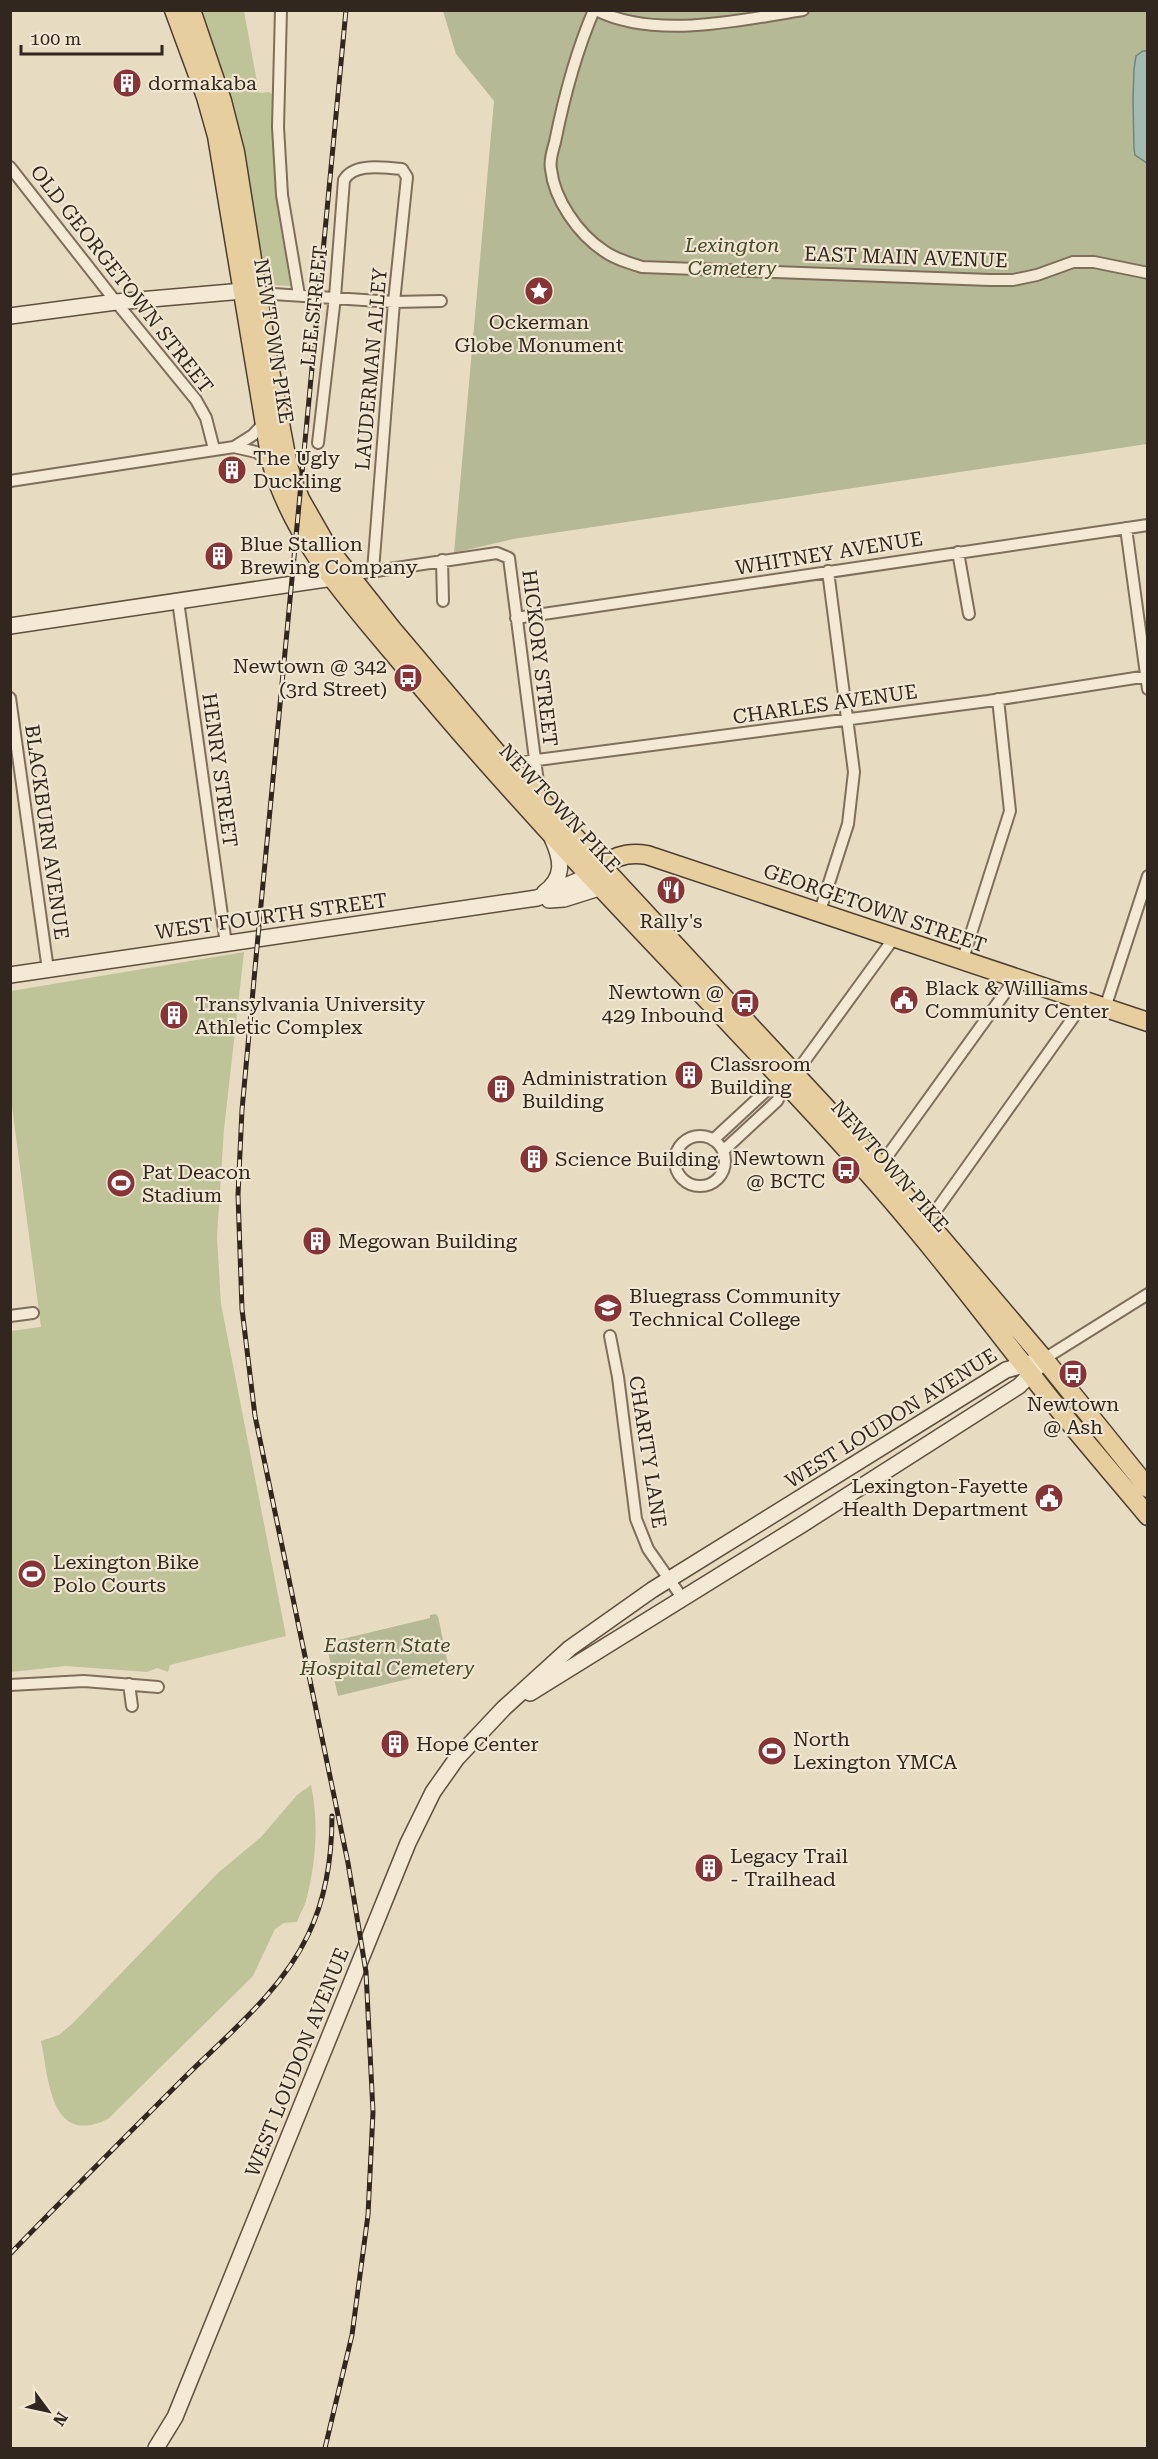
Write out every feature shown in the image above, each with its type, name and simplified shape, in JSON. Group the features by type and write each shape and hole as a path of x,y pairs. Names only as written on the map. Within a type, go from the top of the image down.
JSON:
{"main road":[{"name":"NEWTOWN PIKE","path":"174,10 206,98 217,136 288,466 309,518 340,577 476,750 548,830 598,876 791,1078 1044,1359 1148,1488"},
{"name":"NEWTOWN PIKE","path":"191,10 230,126 264,423 271,461 285,502 296,525 541,802 598,876"},
{"path":"10,316 116,302 250,292"},
{"path":"10,626 340,577"},
{"path":"537,898 557,880 561,867 561,859 548,830"},
{"name":"GEORGETOWN STREET","path":"598,876 611,858 626,854 647,855 962,962 1148,1022"},
{"name":"WEST FOURTH STREET","path":"10,975 537,898 564,899 598,876"},
{"name":"NEWTOWN PIKE","path":"924,1227 1027,1370 1148,1516"},
{"name":"WEST LOUDON AVENUE","path":"504,1708 683,1599 1019,1386 1027,1370 1044,1359"},
{"name":"WEST LOUDON AVENUE","path":"156,2448 175,2417 421,1815 433,1792 454,1762 504,1708 570,1648 670,1579 1006,1370 1027,1370"}],"street":[{"path":"281,10 278,127 282,195 299,295"},
{"path":"595,10 631,22 686,26 708,25 803,10"},
{"name":"EAST MAIN AVENUE","path":"595,10 584,33 562,108 550,167 558,195 579,228 602,250 616,258 642,267 990,280 1013,280 1036,275 1073,262 1094,262 1148,273"},
{"name":"OLD GEORGETOWN STREET","path":"10,167 201,408 206,418 214,450"},
{"name":"LEE STREET","path":"318,443 335,297 343,187 348,174 360,168 402,168 405,172"},
{"name":"LAUDERMAN ALLEY","path":"373,571 394,302 407,177 405,172"},
{"path":"250,292 394,302 441,301"},
{"path":"234,447 253,435 264,423"},
{"path":"10,481 234,447 256,452 271,461"},
{"name":"WHITNEY AVENUE","path":"516,618 1148,525"},
{"path":"1126,528 1148,689"},
{"path":"958,552 969,614"},
{"name":"HICKORY STREET","path":"442,560 497,553 509,558 541,802"},
{"path":"340,577 442,560 443,601"},
{"path":"819,914 849,824 854,772 828,571"},
{"name":"HENRY STREET","path":"178,601 226,944"},
{"name":"CHARLES AVENUE","path":"507,764 848,720 1147,676"},
{"name":"BLACKBURN AVENUE","path":"10,698 48,970"},
{"path":"962,962 1010,811 998,699"},
{"path":"1105,1008 1148,876"},
{"path":"723,1151 777,1101 791,1078 894,938"},
{"path":"876,1172 1015,979"},
{"path":"924,1227 1085,1001"},
{"path":"713,1140 767,1090 791,1078"},
{"path":"694,1137 713,1140 723,1151 722,1174 709,1185 700,1187 691,1185 678,1175 675,1158 682,1143 694,1137"},
{"path":"1044,1359 1147,1297"},
{"path":"10,1316 33,1313"},
{"name":"CHARITY LANE","path":"610,1336 618,1377 636,1519 648,1549 683,1599"},
{"path":"10,1685 73,1681 158,1687"},
{"path":"129,1684 132,1706"}],"green space":[{"path":"201,11 244,11 259,93 269,92 273,95 275,186 290,286 270,285 263,281 238,126"},
{"name":"Lexington Cemetery","path":"443,11 1147,11 1147,444 513,539 454,553 494,101 456,54"},
{"path":"244,952 224,1129 217,1237 221,1304 286,1636 170,1665 168,1672 157,1668 147,1672 66,1666 11,1672 11,1331 41,1327 11,1099 11,991"},
{"name":"Eastern State Hospital Cemetery","path":"430,1615 438,1616 449,1669 338,1696 326,1643 430,1618"},
{"path":"311,1785 316,1828 314,1858 306,1901 297,1922 284,1923 275,1929 253,1976 108,2119 89,2125 74,2124 63,2117 50,2090 41,2041 59,2035 72,2024 219,1872 261,1837 297,1795"}],"water":[{"path":"1143,51 1148,51 1147,163 1135,155 1134,149 1134,69 1136,56"}],"railway":[{"path":"325,2448 352,2335 368,2215 373,2112 366,1972 348,1863 255,1416 242,1309 238,1195 242,1110 346,10"},
{"path":"10,2254 252,2012 297,1956 314,1921 324,1892 331,1846 332,1816"}],"place":[{"name":"dormakaba","path":"127,83"},
{"name":"Ockerman Globe Monument","path":"539,291"},
{"name":"The Ugly Duckling","path":"232,470"},
{"name":"Blue Stallion Brewing Company","path":"219,556"},
{"name":"Newtown @ 342 (3rd Street)","path":"408,678"},
{"name":"Rally's","path":"671,890"},
{"name":"Black & Williams Community Center","path":"904,1000"},
{"name":"Newtown @ 429 Inbound","path":"745,1003"},
{"name":"Transylvania University Athletic Complex","path":"174,1015"},
{"name":"Classroom Building","path":"689,1075"},
{"name":"Administration Building","path":"501,1089"},
{"name":"Science Building","path":"534,1159"},
{"name":"Newtown @ BCTC","path":"846,1170"},
{"name":"Pat Deacon Stadium","path":"121,1183"},
{"name":"Megowan Building","path":"317,1241"},
{"name":"Bluegrass Community Technical College","path":"608,1308"},
{"name":"Newtown @ Ash","path":"1073,1374"},
{"name":"Lexington-Fayette Health Department","path":"1049,1498"},
{"name":"Lexington Bike Polo Courts","path":"32,1574"},
{"name":"Hope Center","path":"395,1744"},
{"name":"North Lexington YMCA","path":"772,1751"},
{"name":"Legacy Trail - Trailhead","path":"709,1868"}]}
